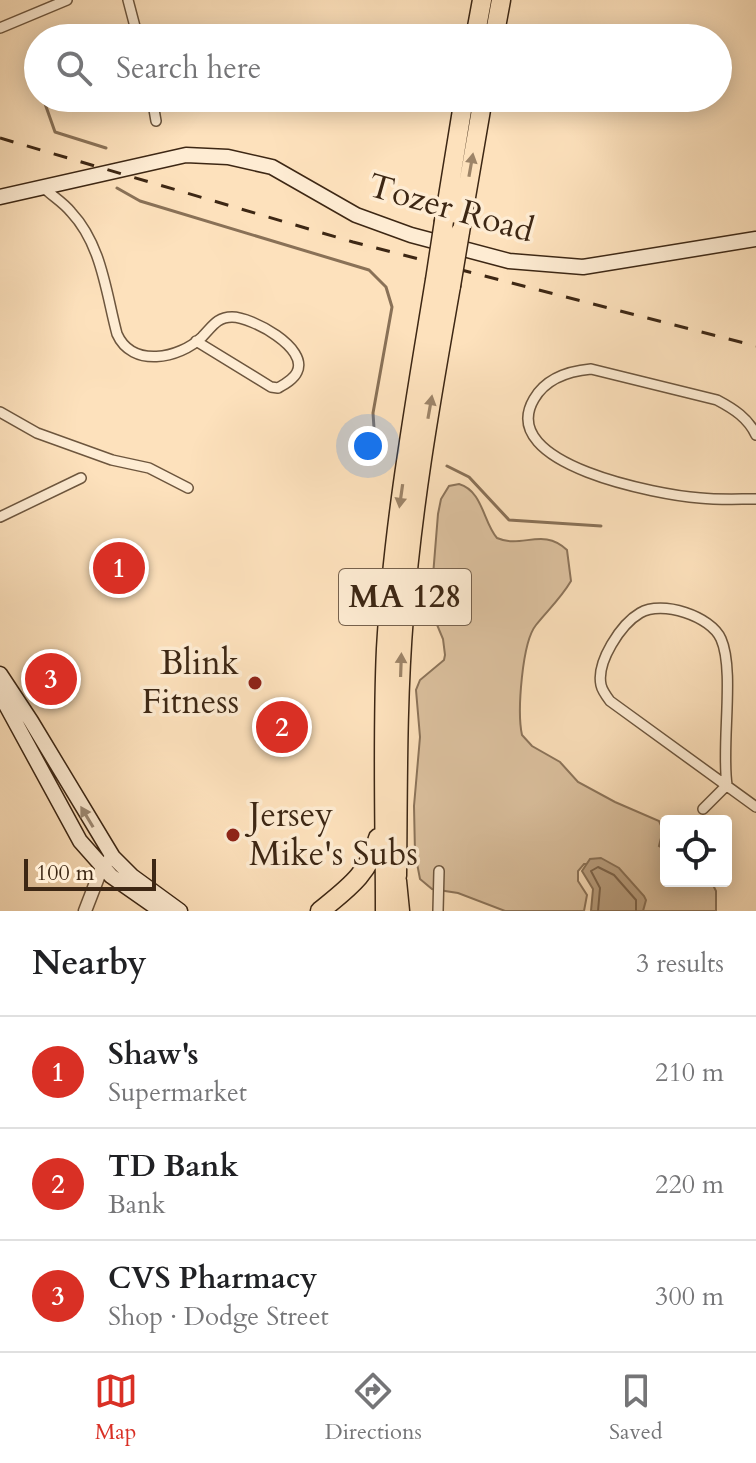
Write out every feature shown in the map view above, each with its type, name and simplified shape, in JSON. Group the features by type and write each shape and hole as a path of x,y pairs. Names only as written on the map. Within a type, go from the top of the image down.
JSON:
{"highway":[{"path":"467,24 470,0"},
{"path":"478,24 482,0"},
{"path":"497,24 501,0"},
{"path":"452,226 456,112"},
{"name":"MA 128","path":"399,911 400,712 406,585 452,226 463,112"},
{"name":"MA 128","path":"452,226 480,112"},
{"name":"MA 128","path":"385,911 386,651 397,519 443,283"},
{"path":"320,911 354,883 370,863 378,839 384,783"}],"main road":[{"name":"Tozer Road","path":"0,197 186,155 208,155 272,167 356,215 411,235 509,261 583,267 756,239"},
{"path":"0,674 31,721 108,862 180,911"},
{"path":"0,694 80,841 108,862 161,911"}],"street":[{"path":"0,28 67,0"},
{"path":"128,0 134,24"},
{"path":"154,112 156,121"},
{"path":"43,187 71,211 88,235 97,256 122,346 129,352 150,357 164,355 196,341 218,321 230,317 245,319 275,334 295,354 299,364 297,373 278,388 271,387 196,341"},
{"path":"756,435 736,410 717,400 591,369 570,371 551,381 534,398 527,416 529,430 544,450 563,462 597,476 698,498 756,499"},
{"path":"0,412 37,433 112,460 149,468 188,488"},
{"path":"0,517 81,478"},
{"path":"727,785 724,766 726,672 722,640 712,625 693,614 665,609 642,611 625,625 611,644 603,666 601,685 610,701 756,807"},
{"path":"703,809 727,785"},
{"path":"85,911 108,862"},
{"path":"438,911 439,871"}],"shaded area":[{"path":"459,484 473,493 497,538 506,541 549,540 567,550 571,581 536,625 527,646 521,695 522,735 532,746 560,762 578,782 659,821 660,887 714,887 716,911 640,911 595,864 584,864 578,871 578,881 587,895 584,911 505,911 458,893 432,889 420,879 415,853 414,806 420,737 416,690 420,680 444,660 445,655 443,639 435,620 432,588 438,514 441,499 449,486"}],"water":[{"path":"601,858 619,868 644,896 643,911 591,911 593,889 582,871 590,859"}],"waterway":[{"path":"48,112 55,132 106,148"},
{"path":"117,188 140,201 369,270 386,287 392,307 373,413 376,458"},
{"path":"447,466 469,477 509,520 601,526"}],"railway":[{"path":"0,138 353,242 756,346"}],"place":[{"name":"Shaw's","path":"119,568"},
{"name":"CVS Pharmacy","path":"51,679"},
{"name":"Blink Fitness","path":"255,683"},
{"name":"TD Bank","path":"282,727"},
{"name":"Jersey Mike's Subs","path":"233,835"}]}
